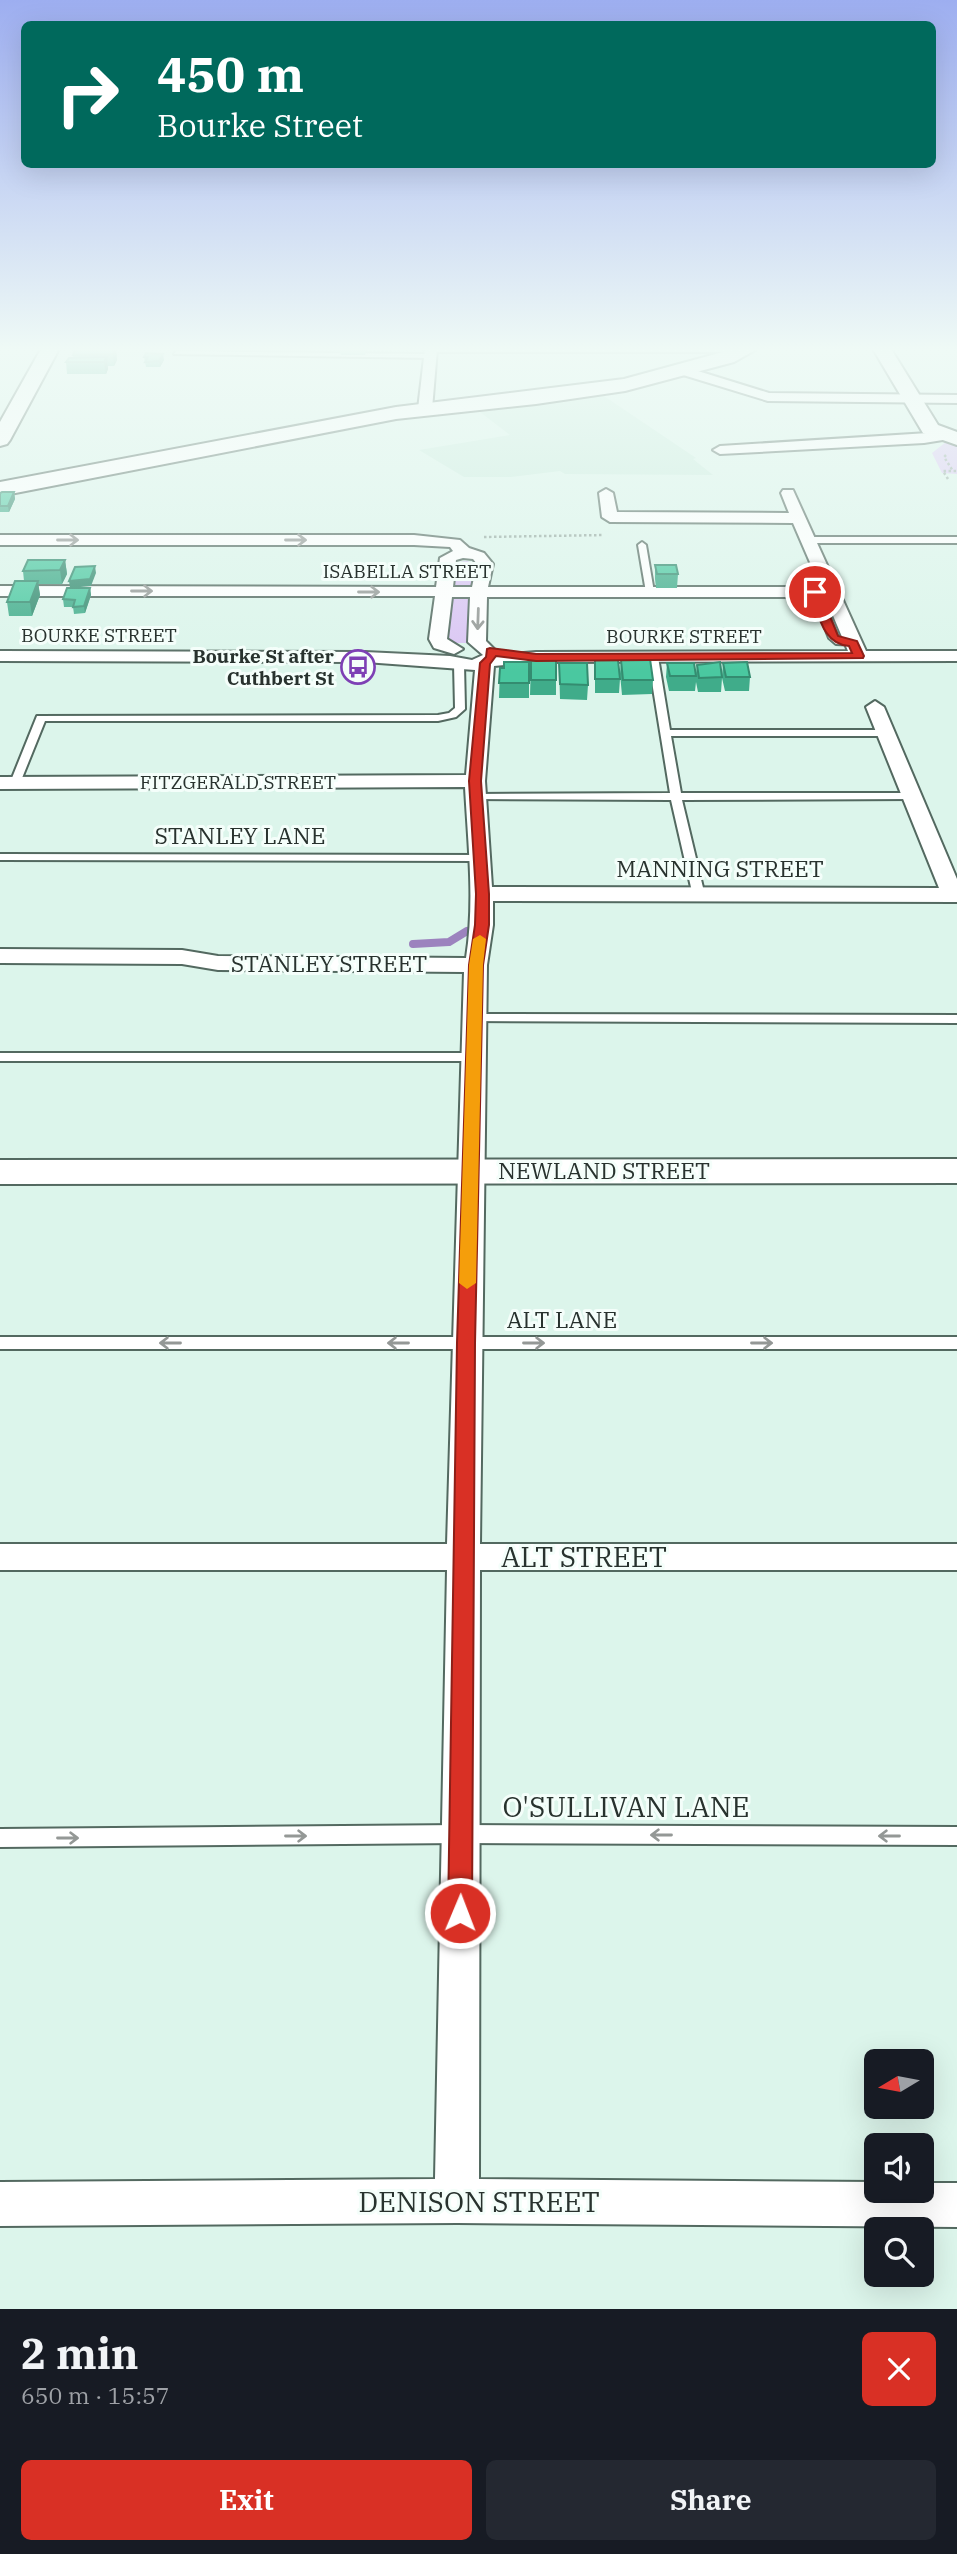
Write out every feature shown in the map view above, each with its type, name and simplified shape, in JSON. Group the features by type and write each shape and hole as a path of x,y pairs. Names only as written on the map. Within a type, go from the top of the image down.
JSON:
{"main road":[{"path":"0,489 168,457"},
{"path":"0,478 43,480"},
{"name":"NEWLAND STREET","path":"0,1172 957,1171"}],"street":[{"path":"606,493 610,517 797,518"},
{"path":"788,493 856,650"},
{"path":"0,540 414,540 454,543 465,553"},
{"path":"457,2201 466,1343 476,965 482,925 470,656 477,642 479,592 485,564 477,555 465,553 447,558 438,639 440,644 470,656"},
{"name":"ISABELLA STREET","path":"0,591 650,592 812,584"},
{"name":"BOURKE STREET","path":"0,656 653,657 856,650 957,656"},
{"path":"875,707 955,895"},
{"name":"FITZGERALD STREET","path":"8,783 476,789"},
{"name":"MANNING STREET","path":"482,894 955,895"},
{"name":"STANLEY STREET","path":"0,956 182,957 222,951 404,952"},
{"name":"STANLEY STREET","path":"182,957 218,963 476,965"},
{"name":"ALT STREET","path":"0,1557 957,1557"},
{"name":"DENISON STREET","path":"0,2204 457,2201 957,2205"}],"lane":[{"path":"810,540 957,540"},
{"path":"642,545 650,592"},
{"path":"812,584 834,638 856,650"},
{"path":"8,783 41,718 438,719 452,715 460,709 470,656"},
{"path":"653,657 676,797 699,896"},
{"path":"667,733 885,733"},
{"path":"476,789 676,797 912,796"},
{"name":"STANLEY LANE","path":"0,857 481,858"},
{"path":"474,1018 957,1019"},
{"path":"0,1057 473,1057"},
{"name":"ALT LANE","path":"0,1343 957,1343"},
{"name":"O'SULLIVAN LANE","path":"0,1838 461,1834 957,1836"}],"path":[{"path":"944,457 955,471"},
{"path":"948,479 943,471 955,471"}],"shaded area":[{"path":"430,457 694,457 696,458 693,459 713,475 565,474 560,471 511,477 464,477"},
{"path":"934,457 957,457 957,474 942,473"},
{"path":"467,561 475,565 475,584 466,588 452,586 453,563"},
{"path":"462,596 473,598 469,643 453,643 448,636 450,600"}],"building":[{"path":"2,492 14,492 8,506 0,506"},
{"path":"28,560 65,560 60,570 23,571"},
{"path":"655,565 676,565 678,574 657,574"},
{"path":"95,566 90,579 69,581 75,567"},
{"path":"15,581 38,581 30,602 7,602"},
{"path":"67,588 90,588 84,606 73,607 75,600 63,599"},
{"path":"556,659 556,680 531,680 531,661"},
{"path":"650,659 653,680 623,680 621,660"},
{"path":"595,660 618,660 620,679 595,679"},
{"path":"504,662 529,662 529,683 499,683 500,668 504,668"},
{"path":"720,662 722,677 699,678 697,665"},
{"path":"747,662 750,677 726,677 723,663"},
{"path":"559,663 587,663 588,685 560,684"},
{"path":"667,663 694,663 696,676 670,676"}],"waterway":[{"path":"413,944 449,942 467,931"}],"slow traffic":[{"path":"467,1283 476,965 480,939"}],"place":[{"name":"Bourke St after Cuthbert St","path":"358,667"}],"route":[{"path":"460,1913 466,1343 476,965 482,925 481,858 475,781 485,663 491,659 490,652 536,657 859,656 853,643 835,640 815,592"}]}
